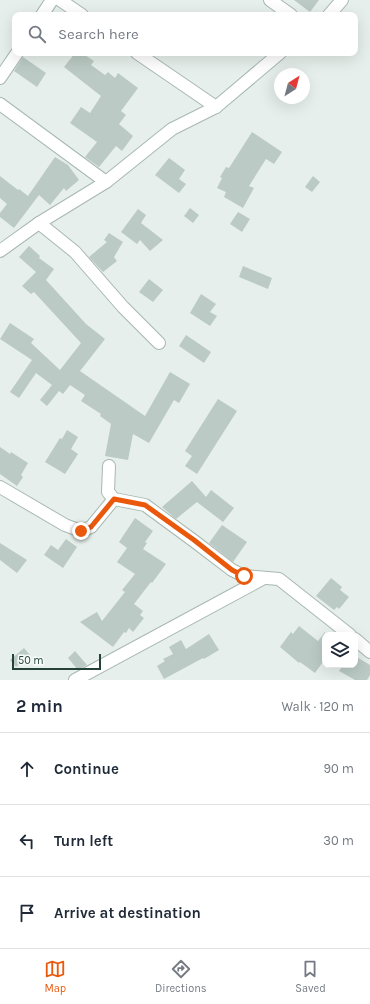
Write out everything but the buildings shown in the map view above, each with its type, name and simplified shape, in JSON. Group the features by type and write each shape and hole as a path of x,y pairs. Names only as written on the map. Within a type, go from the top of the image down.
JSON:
{"street":[{"path":"44,12 52,0"},
{"path":"60,0 78,12"},
{"path":"270,0 287,12"},
{"path":"332,12 342,0"},
{"path":"0,78 15,56"},
{"path":"141,56 216,107"},
{"path":"0,251 39,223 106,182 172,129 216,107 276,56"},
{"path":"0,104 106,182"},
{"path":"39,223 75,252 123,307 159,343"},
{"path":"109,466 108,492 114,499 145,505 194,540 232,570 244,576 279,580 346,632"},
{"path":"0,487 65,525 81,531 91,527 114,499"},
{"path":"75,680 264,578"},
{"path":"358,642 370,652"}],"route":[{"path":"81,531 91,527 114,499 145,505 194,540 232,570 244,576"}]}
